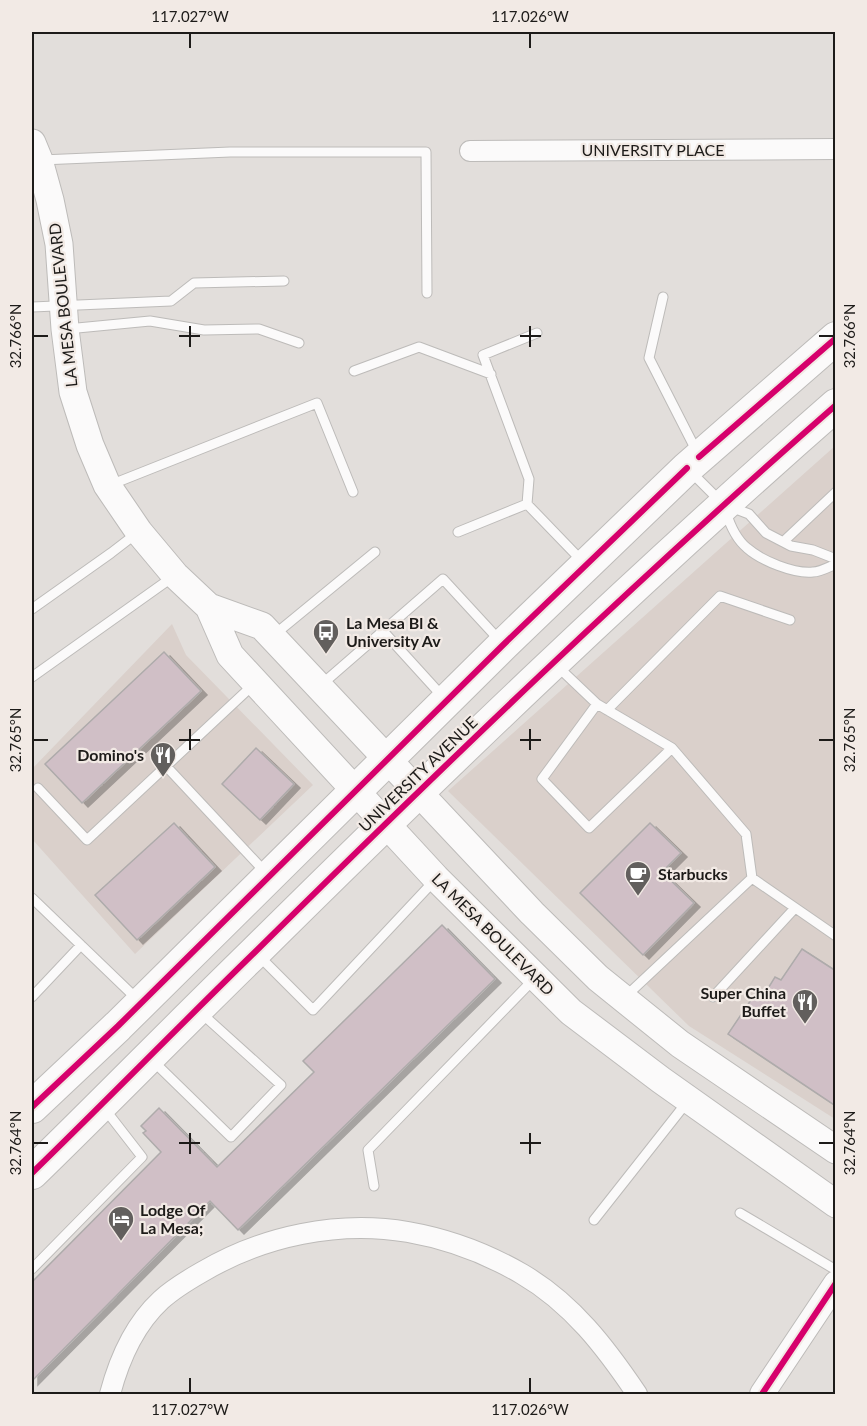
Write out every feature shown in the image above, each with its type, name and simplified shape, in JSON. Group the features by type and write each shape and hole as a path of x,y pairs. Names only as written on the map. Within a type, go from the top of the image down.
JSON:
{"main road":[{"name":"LA MESA BOULEVARD","path":"35,151 50,200 59,244 64,317 73,392 90,446 107,485 139,532 175,575 209,607 230,655 436,878 571,1012 688,1100 836,1204"},
{"name":"UNIVERSITY AVENUE","path":"32,1107 118,1026 503,645 693,462 836,338"},
{"name":"UNIVERSITY AVENUE","path":"32,1173 553,662 723,504 836,405"},
{"name":"LA MESA BOULEVARD","path":"209,607 262,626 532,913 598,978 680,1044 835,1149"}],"street":[{"name":"UNIVERSITY PLACE","path":"470,151 836,149"},
{"path":"110,1395 124,1351 135,1333 161,1300 188,1281 216,1264 277,1239 342,1229 374,1228 406,1232 457,1244 497,1260 525,1275 551,1294 582,1322 609,1354 637,1395"},
{"path":"762,1395 836,1283"}],"lane":[{"path":"35,151 426,152 427,293"},
{"path":"64,317 171,301 194,283 284,281"},
{"path":"663,297 649,358 693,462 723,504 732,528 747,548 762,558 791,571 814,573 836,564"},
{"path":"32,307 64,317 150,321 204,330 259,329 299,343"},
{"path":"537,333 483,356 529,479 527,504 586,565"},
{"path":"354,371 419,347 490,374"},
{"path":"107,485 317,403 353,492"},
{"path":"783,542 836,492"},
{"path":"458,532 527,504"},
{"path":"723,504 748,514 766,533 791,546 813,550 836,559"},
{"path":"32,609 139,532"},
{"path":"272,637 375,552"},
{"path":"32,677 175,575"},
{"path":"319,687 443,579 503,645"},
{"path":"607,710 720,596 790,620"},
{"path":"383,632 447,701"},
{"path":"553,662 597,704 672,748 746,834 752,878 836,936"},
{"path":"38,788 87,840 256,682"},
{"path":"597,704 542,779 589,828 672,748"},
{"path":"166,766 269,876"},
{"path":"255,952 313,1010 436,878"},
{"path":"623,998 752,878"},
{"path":"32,898 140,1003"},
{"path":"713,997 795,908"},
{"path":"32,998 81,945"},
{"path":"374,1186 368,1150 536,977"},
{"path":"149,1058 231,1137 280,1084 197,1009"},
{"path":"594,1220 688,1100"},
{"path":"32,1269 142,1157 102,1106"},
{"path":"740,1213 836,1270"}],"shaded area":[{"path":"835,446 835,1119 689,1026 448,791"},
{"path":"172,624 186,655 313,785 135,954 32,839 32,769"}],"building":[{"path":"164,652 201,691 82,803 45,764"},
{"path":"256,748 294,784 260,820 222,784"},
{"path":"174,823 215,867 137,940 95,895"},
{"path":"650,823 681,853 662,872 694,903 643,955 580,893"},
{"path":"442,925 495,979 238,1230 210,1201 32,1381 32,1282 161,1152 143,1133 146,1131 141,1126 159,1108 217,1167 314,1072 303,1061"},
{"path":"802,949 836,971 836,1106 728,1034 757,991 764,995 775,977 781,980"}],"cycle path":[{"path":"699,457 836,338"},
{"path":"32,1173 468,744 613,606 836,405"},
{"path":"32,1107 118,1026 503,645 687,468"},
{"path":"762,1394 836,1283"}],"place":[{"name":"La Mesa Bl & University Av","path":"326,655"},
{"name":"Domino's","path":"163,778"},
{"name":"Starbucks","path":"638,897"},
{"name":"Super China Buffet","path":"805,1025"},
{"name":"Lodge Of La Mesa;","path":"121,1242"}]}
